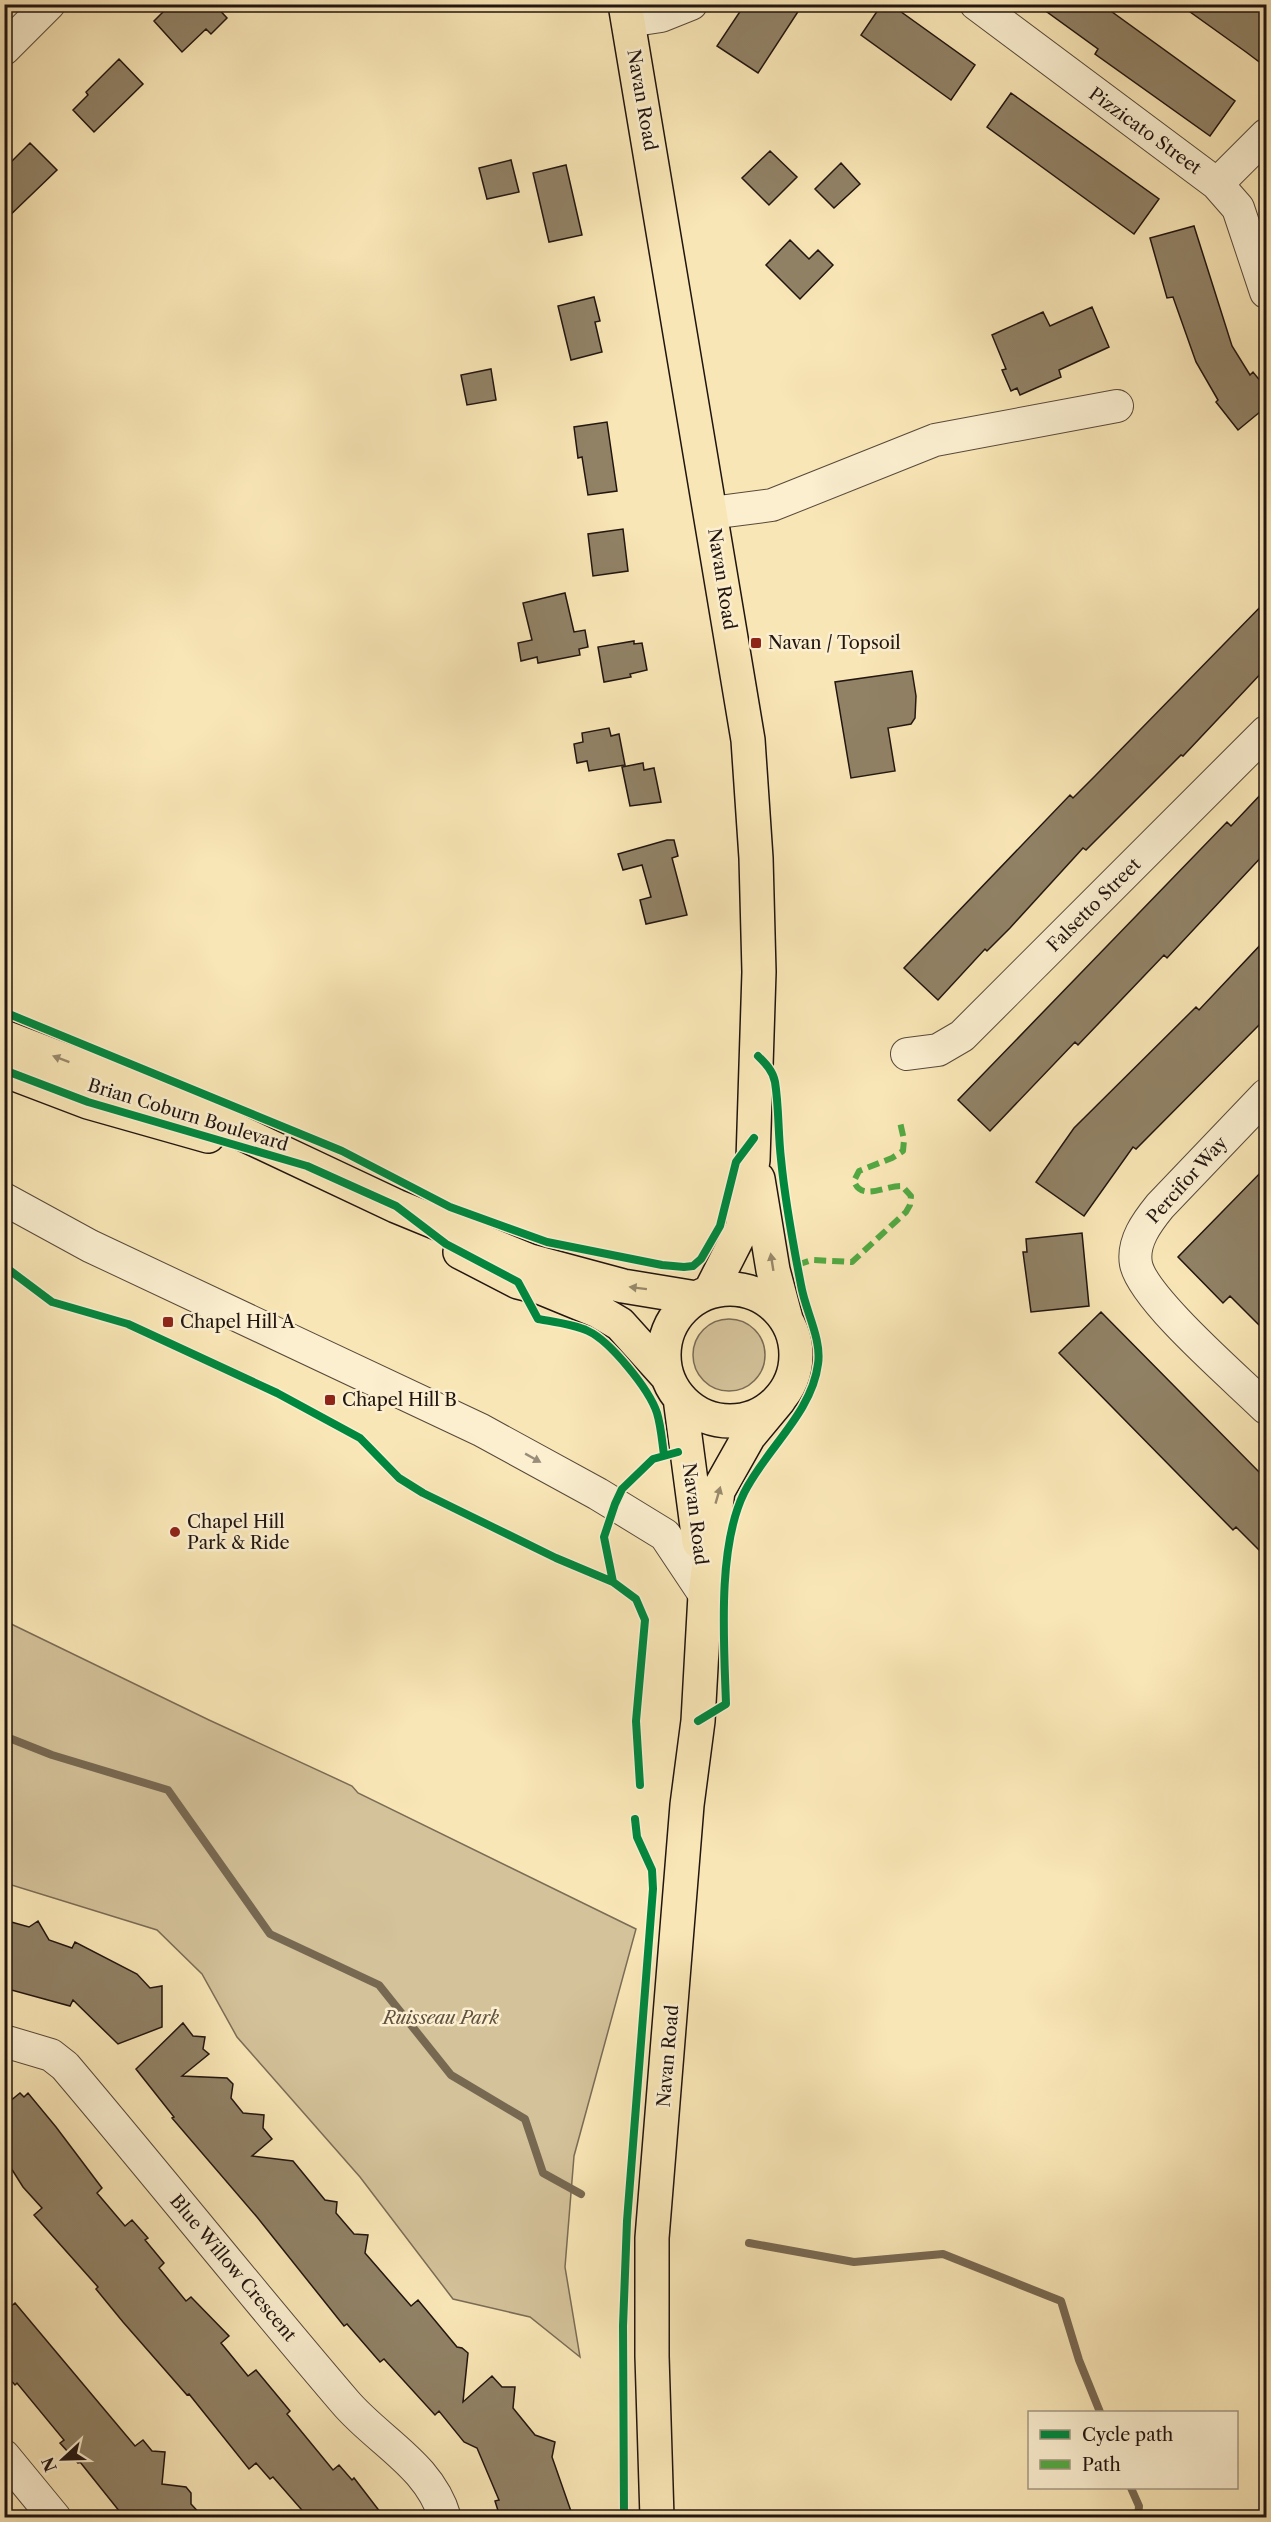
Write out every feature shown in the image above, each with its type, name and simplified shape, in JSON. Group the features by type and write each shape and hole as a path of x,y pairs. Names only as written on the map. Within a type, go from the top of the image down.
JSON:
{"main road":[{"name":"Navan Road","path":"627,13 748,740 755,846 759,982 753,1160 742,1229 703,1294"},
{"name":"Brian Coburn Boulevard","path":"4,1037 186,1107 396,1206 530,1260 623,1286 703,1294"},
{"name":"Brian Coburn Boulevard","path":"4,1070 88,1102 308,1166"},
{"name":"Navan Road","path":"753,1160 773,1270 786,1318"},
{"name":"Brian Coburn Boulevard","path":"396,1206 446,1244 486,1266 518,1282 577,1300 620,1324 673,1386"},
{"path":"745,1290 775,1305 786,1318 793,1334 796,1351 795,1369 789,1385 779,1400 765,1412 748,1419 729,1421 711,1419 694,1411 673,1386 663,1354 667,1333 676,1314 703,1294 745,1290"},
{"name":"Navan Road","path":"673,1386 705,1595"},
{"name":"Navan Road","path":"657,2517 652,2356 652,2238 687,1805 698,1721 705,1595 718,1491 750,1436 779,1400"}],"street":[{"path":"4,50 49,4"},
{"path":"627,13 676,12 691,4"},
{"name":"Pizzicato Street","path":"976,4 1218,184 1238,208 1266,292"},
{"path":"1218,184 1266,135"},
{"path":"711,513 772,505 935,440 1117,406"},
{"name":"Falsetto Street","path":"907,1054 938,1050 962,1036 1266,732"},
{"name":"Percifor Way","path":"1266,1095 1160,1206 1146,1224 1136,1248 1136,1265 1145,1284 1161,1305 1266,1408"},
{"path":"4,1199 90,1246 481,1430 598,1494 665,1535 705,1595"},
{"name":"Blue Willow Crescent","path":"4,2041 51,2055 65,2066 347,2405 421,2473 432,2489 445,2517"},
{"path":"4,2456 55,2517"}],"green space":[{"path":"736,1319 755,1329 763,1341 765,1355 763,1369 755,1381 743,1389 722,1391 703,1381 695,1369 693,1348 703,1329 715,1321"},
{"name":"Ruisseau Park","path":"5,1621 209,1720 352,1786 358,1793 636,1929 574,2156 565,2267 580,2357 530,2317 453,2299 360,2177 237,2037 202,1974 157,1930 5,1883"}],"building":[{"path":"171,4 214,4 227,18 211,34 206,29 182,52 154,21"},
{"path":"745,4 803,4 758,73 717,46"},
{"path":"882,4 890,4 975,65 951,100 861,35"},
{"path":"1036,4 1101,4 1235,101 1210,136 1095,54 1098,49"},
{"path":"1179,4 1266,4 1266,67 1246,52"},
{"path":"119,59 143,84 94,132 73,110 88,95 86,92"},
{"path":"1011,93 1159,199 1134,234 987,127"},
{"path":"30,143 57,170 4,221 4,169"},
{"path":"770,151 797,177 769,205 742,178"},
{"path":"511,160 519,192 487,199 479,168"},
{"path":"841,163 860,184 834,208 815,189"},
{"path":"566,165 582,235 549,242 533,173"},
{"path":"1194,226 1232,346 1250,375 1253,372 1266,388 1266,407 1238,430 1216,402 1218,400 1196,362 1173,297 1167,298 1150,238"},
{"path":"790,240 809,259 818,250 833,265 800,299 766,265"},
{"path":"594,297 600,321 595,322 602,352 571,360 558,306"},
{"path":"1092,307 1109,347 1059,370 1061,377 1020,395 1017,388 1011,391 1002,370 1006,369 992,335 1043,312 1050,326"},
{"path":"491,369 496,400 467,405 461,375"},
{"path":"607,422 617,491 588,495 582,457 578,458 574,427"},
{"path":"623,529 628,571 593,576 588,534"},
{"path":"565,593 574,632 585,630 588,647 579,649 580,655 538,663 537,657 521,661 518,643 532,640 523,603"},
{"path":"1266,601 1266,668 1183,756 1181,755 1086,850 1083,848 1010,928 987,951 985,949 938,1000 904,968 1070,795 1073,798"},
{"path":"634,641 634,644 642,643 647,670 630,674 631,677 604,682 598,647"},
{"path":"912,671 916,696 915,718 911,724 888,728 895,771 851,778 835,682"},
{"path":"609,728 611,736 619,734 625,765 589,771 587,761 577,763 574,744 583,742 582,733"},
{"path":"643,763 644,770 654,768 661,802 630,806 622,767"},
{"path":"1266,789 1266,852 1167,958 1164,955 1078,1045 1075,1042 990,1131 958,1100 1227,822 1231,826"},
{"path":"674,840 678,856 672,858 687,915 646,924 640,900 651,897 642,865 623,870 618,854"},
{"path":"1266,939 1266,1018 1136,1149 1133,1147 1084,1216 1036,1182 1074,1128 1196,1007 1199,1010"},
{"path":"1266,1167 1266,1332 1230,1296 1223,1303 1178,1257"},
{"path":"1082,1233 1089,1306 1031,1312 1023,1252 1027,1252 1026,1239"},
{"path":"1101,1312 1266,1479 1266,1557 1236,1527 1233,1530 1059,1353"},
{"path":"4,1920 29,1927 38,1921 49,1940 72,1948 75,1942 137,1974 150,1988 162,1986 162,2027 118,2044 73,2000 70,2006 4,1988"},
{"path":"183,2023 193,2036 205,2037 203,2049 209,2054 182,2076 227,2078 233,2084 231,2098 243,2113 264,2115 263,2128 272,2139 252,2156 293,2161 325,2200 337,2202 336,2213 354,2234 368,2235 365,2253 411,2306 418,2300 457,2347 468,2353 463,2402 492,2376 502,2387 515,2387 513,2408 535,2435 555,2442 552,2457 573,2517 500,2517 495,2501 499,2500 477,2448 464,2442 439,2411 435,2415 384,2359 380,2362 347,2324 344,2326 257,2217 172,2118 174,2117 136,2069"},
{"path":"20,2093 24,2097 28,2093 56,2127 102,2188 97,2193 125,2226 132,2220 148,2238 145,2240 164,2263 159,2268 186,2301 191,2297 229,2336 221,2343 248,2376 256,2370 290,2411 287,2414 333,2470 339,2465 352,2480 354,2478 384,2517 308,2517 273,2477 270,2479 256,2463 249,2469 189,2394 187,2395 123,2322 96,2289 98,2287 34,2215 42,2208 23,2187 4,2157 4,2106"},
{"path":"15,2303 135,2446 143,2440 152,2451 165,2452 162,2484 186,2487 191,2493 191,2504 203,2517 124,2517 80,2462 78,2463 60,2443 64,2440 17,2383 15,2385 4,2373 4,2312"}],"waterway":[{"path":"4,1736 52,1755 168,1790 270,1934 379,1985 451,2075 525,2119 543,2173 581,2194"},
{"path":"749,2243 854,2262 943,2254 1061,2301 1079,2360 1100,2411"},
{"path":"1131,2489 1139,2506 1138,2518"}],"marked path":[{"path":"797,1265 812,1260 852,1262 906,1212 911,1196 902,1186 868,1192 857,1187 854,1181 859,1171 892,1158 903,1151 904,1140 900,1122"}],"cycle path":[{"path":"4,1012 342,1151 450,1207 547,1242 662,1265 693,1266 701,1259 720,1226 736,1162 754,1138"},
{"path":"698,1721 726,1704 724,1596 735,1515 753,1477 807,1399 814,1382 819,1354 803,1295 787,1207 775,1082 771,1071 758,1056"},
{"path":"4,1070 88,1102 307,1166 396,1206 446,1244 518,1282 538,1319 588,1331 607,1345 628,1367 653,1403 660,1423 664,1455"},
{"path":"4,1266 52,1302 128,1324 277,1393 360,1438 399,1478 423,1493 556,1558 613,1582"},
{"path":"640,1785 636,1721 645,1620 636,1599 613,1582 604,1537 622,1489 653,1459 678,1452"},
{"path":"624,2518 623,2326 627,2221 653,1889 652,1870 637,1837 635,1819"}],"place":[{"name":"Navan / Topsoil","path":"756,643"},
{"name":"Chapel Hill A","path":"168,1322"},
{"name":"Chapel Hill B","path":"330,1400"},
{"name":"Chapel Hill Park & Ride","path":"175,1532"}]}
